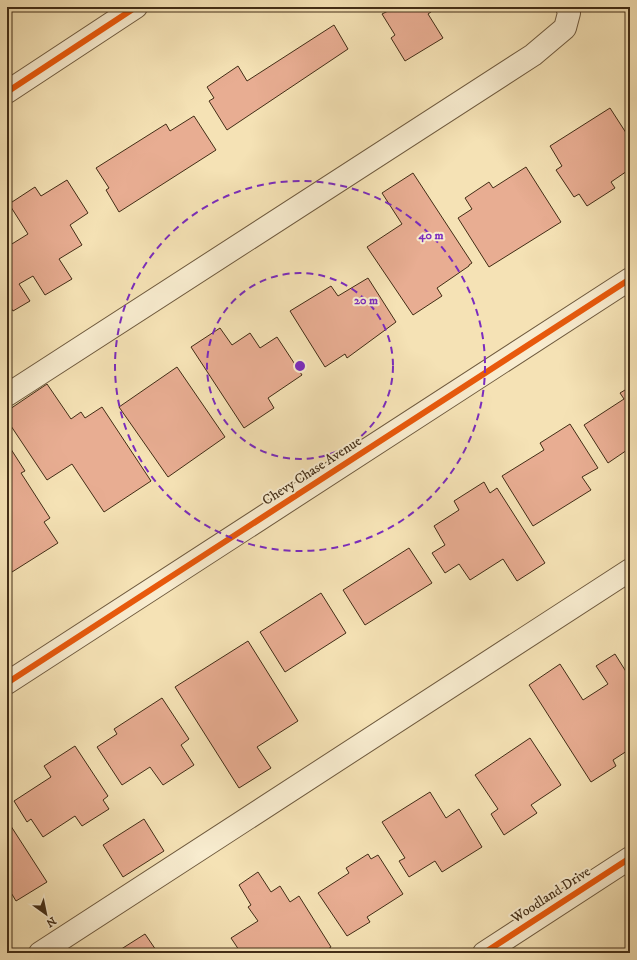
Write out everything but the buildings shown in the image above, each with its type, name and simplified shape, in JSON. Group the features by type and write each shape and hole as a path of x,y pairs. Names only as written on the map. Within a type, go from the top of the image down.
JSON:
{"street":[{"path":"7,92 136,7"},
{"path":"7,395 533,55 565,28 569,13 567,7"},
{"name":"Chevy Chase Avenue","path":"7,683 630,279"},
{"path":"40,953 630,570"},
{"name":"Woodland Drive","path":"484,953 630,858"}],"cycle path":[{"path":"7,92 136,7"},
{"path":"7,683 630,279"},
{"path":"484,953 630,858"}]}
